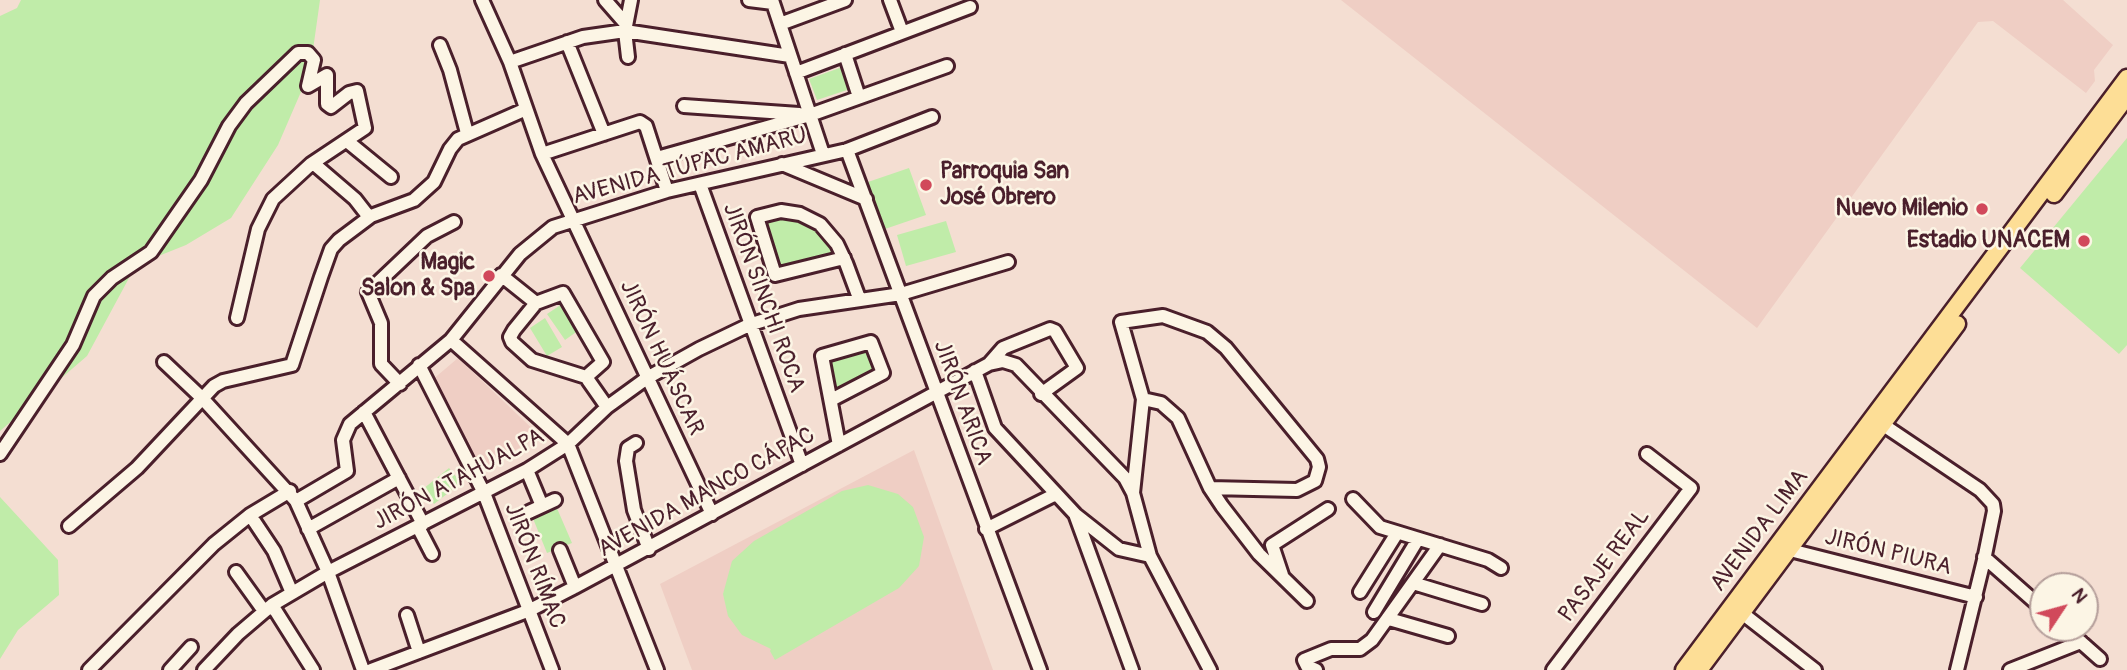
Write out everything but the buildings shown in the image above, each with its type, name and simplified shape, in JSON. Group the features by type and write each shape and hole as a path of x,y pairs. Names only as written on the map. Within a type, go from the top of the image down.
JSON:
{"main road":[{"path":"1877,421 2120,99 2127,78"},
{"name":"AVENIDA LIMA","path":"1699,670 1790,550 1877,421"},
{"name":"AVENIDA LIMA","path":"1684,670 1877,421"}],"street":[{"name":"JIRÓN HUÁSCAR","path":"482,0 510,62 524,110 542,155 712,514"},
{"path":"604,0 626,27"},
{"path":"628,57 626,27 631,0"},
{"path":"749,0 772,1 823,154"},
{"path":"779,24 845,0"},
{"path":"890,0 902,32"},
{"path":"796,73 970,7"},
{"path":"510,62 568,42 626,27 790,56"},
{"path":"568,42 604,134"},
{"path":"440,46 450,70 467,134"},
{"path":"0,454 73,345 94,296 113,278 151,252 201,180 229,126 246,103 298,53 308,53 314,60 308,86 325,75 328,77 329,106 357,91 365,128 313,163 285,186 264,212 237,318"},
{"path":"845,54 859,97"},
{"path":"657,158 810,115 947,66"},
{"path":"684,106 810,115"},
{"path":"69,526 137,468 202,398 223,382 292,365 331,249 369,217 414,200 434,182 450,149 467,134 524,110"},
{"name":"AVENIDA TÚPAC AMARU","path":"293,496 348,471 343,440 350,424 451,340 501,275 534,240 572,219 667,191 847,150 932,117"},
{"path":"542,155 640,122 646,126 667,191"},
{"path":"347,141 391,177"},
{"name":"JIRÓN ARICA","path":"847,150 1040,670"},
{"path":"313,163 355,199 369,217"},
{"path":"782,164 866,199"},
{"name":"JIRÓN SINCHI ROCA","path":"700,184 802,465"},
{"path":"844,258 775,275 757,216 781,211 800,214 820,224 837,244 844,258 859,298"},
{"path":"400,384 381,364 381,323 368,292 427,236 454,222"},
{"name":"JIRÓN ATAHUALPA","path":"204,670 268,608 328,572 527,470 568,444 607,407 647,378 749,325 799,309 859,298 901,294 1009,262"},
{"path":"501,275 536,303"},
{"path":"586,377 603,362 564,293 536,303 514,330 510,337 512,342 533,360 586,377 607,407"},
{"path":"1133,493 1143,399 1121,322 1163,316 1207,332 1226,348 1317,458 1319,467 1315,481 1297,490 1210,488"},
{"name":"AVENIDA MANCO CÁPAC","path":"370,670 530,610 649,549 989,364 1003,348 1050,329 1077,368 1041,394"},
{"path":"451,340 568,444 657,670"},
{"path":"831,400 883,373 871,342 822,356 839,445"},
{"path":"164,362 202,398 293,496 328,572 363,670"},
{"path":"989,364 1011,362 1125,478 1133,493 1150,556 1210,670"},
{"name":"JIRÓN RÍMAC","path":"419,365 484,493 552,670"},
{"path":"975,371 995,428 1056,494 1110,543 1150,556"},
{"path":"1143,399 1161,403 1178,418 1210,488 1259,554 1307,601"},
{"path":"363,412 399,478 432,554"},
{"path":"1877,421 1989,499 1994,511 1957,670"},
{"path":"636,443 628,449 626,461 634,510 649,549"},
{"name":"PASAJE REAL","path":"1553,670 1691,488 1647,454"},
{"path":"527,470 542,506"},
{"path":"308,529 399,478"},
{"path":"986,528 1056,494"},
{"path":"89,670 181,574 250,515 293,496"},
{"path":"1353,499 1375,525 1488,560 1501,568"},
{"path":"529,512 555,500"},
{"path":"1282,576 1272,545 1328,509"},
{"path":"1075,514 1132,670"},
{"path":"250,515 274,551 292,593"},
{"path":"1360,592 1398,533"},
{"path":"1374,611 1418,539"},
{"path":"1090,555 1110,543"},
{"path":"1316,670 1307,666 1304,660 1331,649 1366,646 1389,619 1440,545"},
{"path":"560,550 575,587"},
{"name":"JIRÓN PIURA","path":"1790,550 1976,597"},
{"path":"1984,557 2029,596"},
{"path":"236,572 268,608 313,670"},
{"path":"1413,583 1482,604"},
{"path":"1742,613 1815,670"},
{"path":"407,615 419,652"},
{"path":"1389,619 1448,636"},
{"path":"2010,670 2081,642 2100,659"},
{"path":"170,670 191,647"}],"shaded area":[{"path":"1341,0 2063,0 2113,45 2094,70 2095,81 2086,93 1993,21 1978,22 1757,328"},
{"path":"458,358 540,436 479,471 431,381"},
{"path":"914,450 993,670 692,670 660,584"}],"green space":[{"path":"21,0 320,0 310,71 278,145 231,218 186,245 136,265 87,356 0,431 0,16 17,8"},
{"path":"845,66 853,88 817,100 809,79"},
{"name":"Estadio UNACEM","path":"2127,138 2127,345 2119,354 2020,268"},
{"path":"909,168 926,215 885,229 868,182"},
{"path":"781,216 819,228 835,246 839,258 781,268 765,219"},
{"path":"946,221 956,252 906,266 897,235"},
{"path":"562,304 579,330 565,340 547,314"},
{"path":"545,318 562,347 547,356 530,328"},
{"path":"867,351 875,370 836,394 825,362"},
{"path":"449,468 461,483 434,504 423,489"},
{"path":"868,485 898,494 913,507 924,537 919,566 899,588 775,660 771,649 742,635 728,616 723,594 732,561 754,541 842,491"},
{"path":"0,497 58,560 59,595 18,630 0,659"},
{"path":"556,506 572,543 547,553 532,516"}],"place":[{"name":"Parroquia San José Obrero","path":"926,185"},
{"name":"Nuevo Milenio","path":"1982,209"},
{"name":"Estadio UNACEM","path":"2084,241"},
{"name":"Magic Salon & Spa","path":"489,276"}]}
